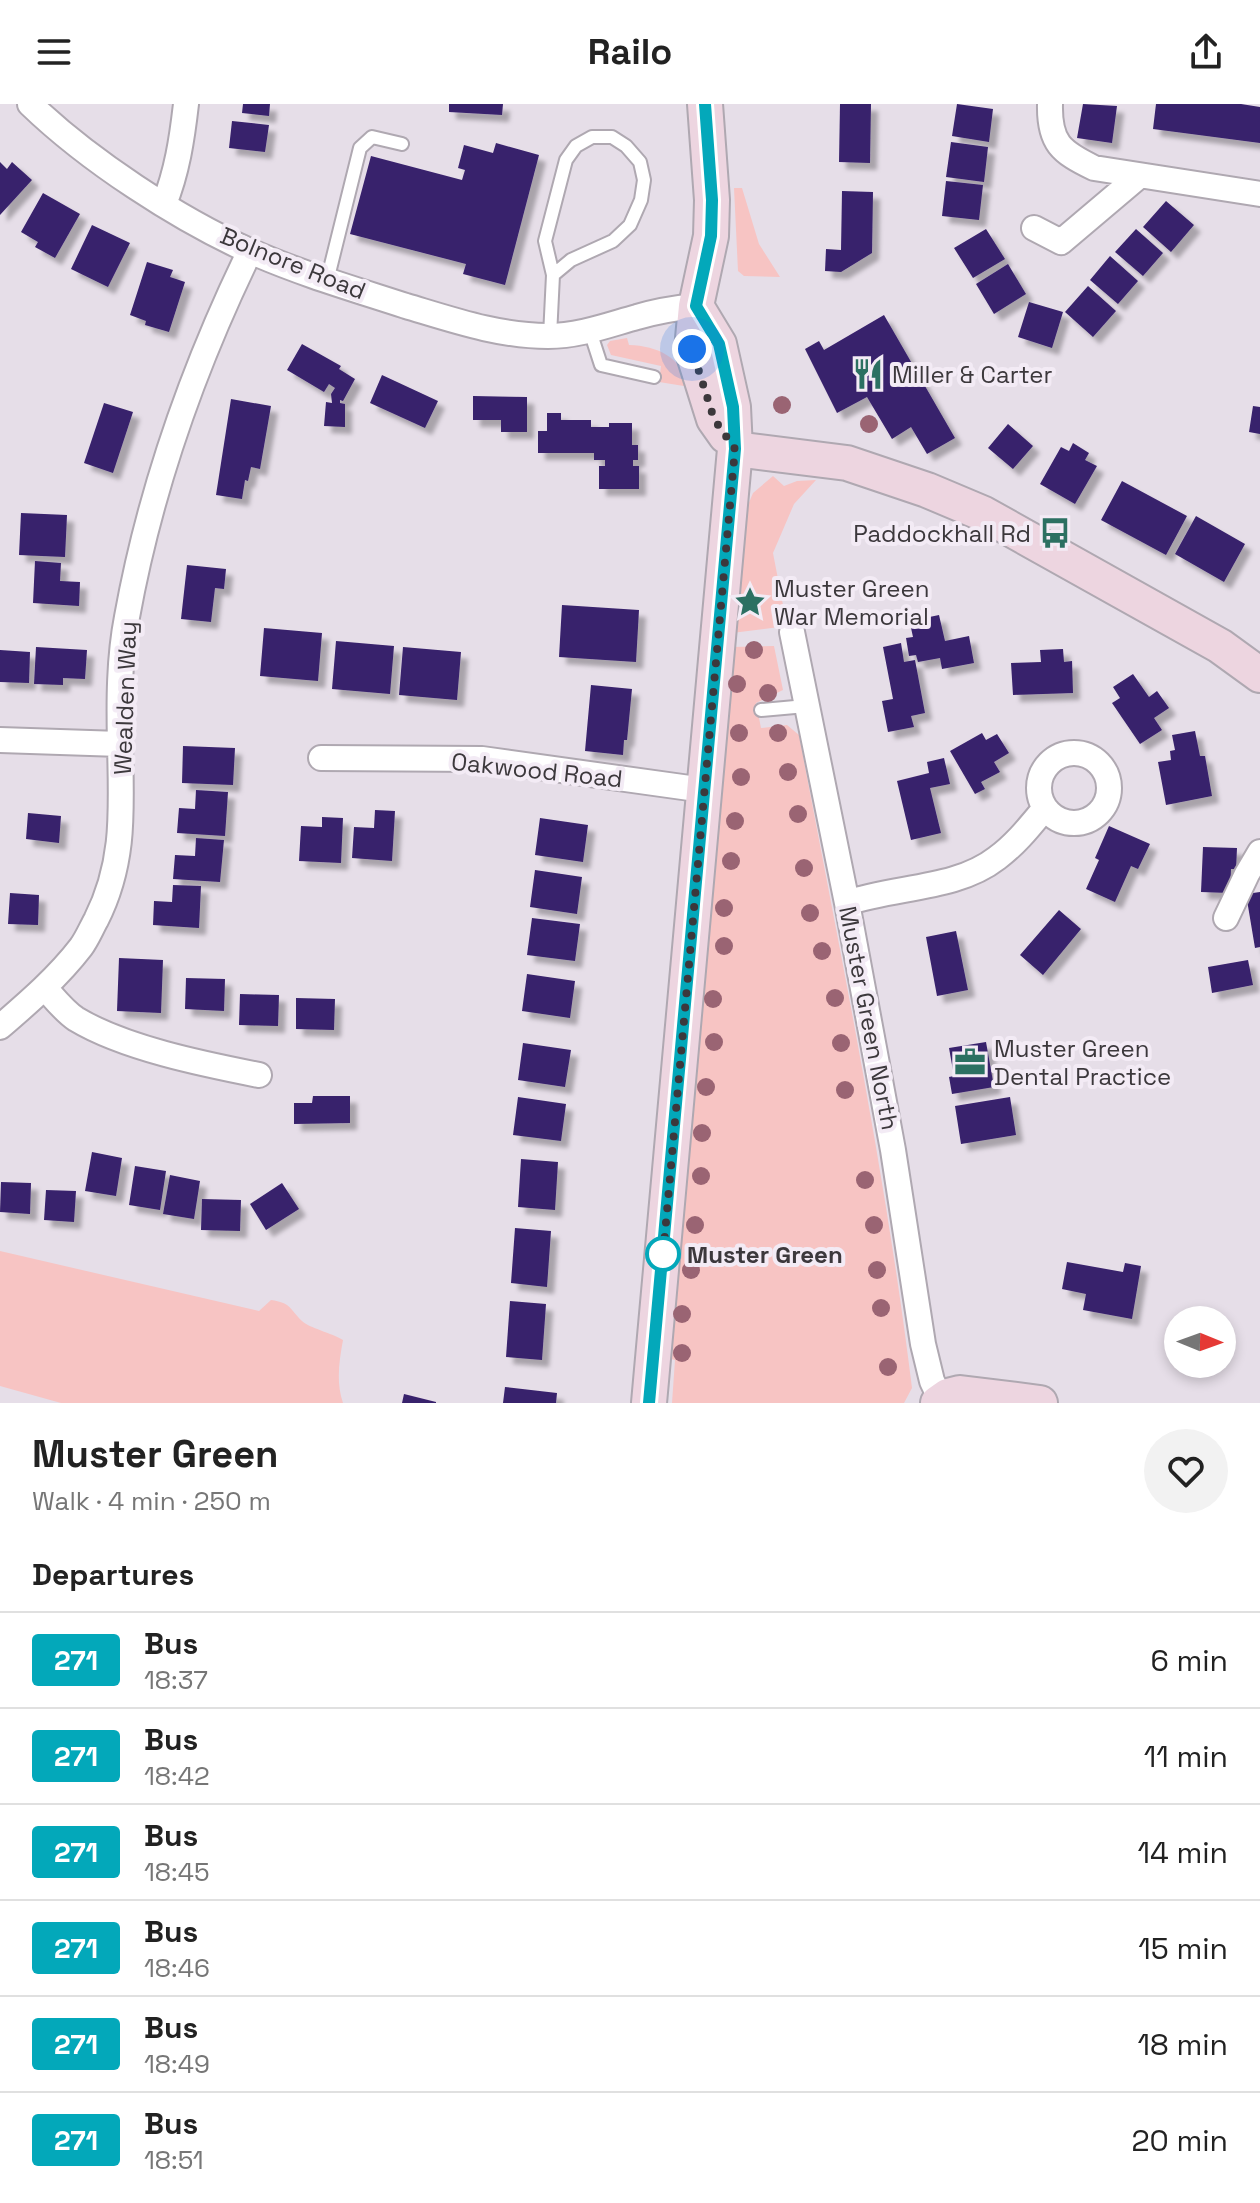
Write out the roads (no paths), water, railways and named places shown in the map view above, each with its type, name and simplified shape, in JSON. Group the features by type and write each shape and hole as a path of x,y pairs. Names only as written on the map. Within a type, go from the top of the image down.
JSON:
{"main road":[{"path":"649,1403 735,449 733,407 719,344 696,306 711,236 712,200 705,104"},
{"path":"735,449 847,463 927,490 984,514 1220,646 1260,675"},
{"path":"939,1402 954,1394 980,1394 1040,1403"}],"street":[{"name":"Bolnore Road","path":"30,104 71,140 164,204 250,251 327,281 485,330 550,336 590,331 663,310 696,306"},
{"path":"164,204 172,186 186,104"},
{"path":"1050,104 1049,122 1057,144 1070,157 1094,168 1260,194"},
{"path":"1034,228 1061,242 1139,176"},
{"name":"Wealden Way","path":"0,1027 45,988 83,944 108,897 118,858 123,807 121,670 126,620 138,564 163,468 190,393 250,251"},
{"name":"Muster Green North","path":"792,632 893,1150 923,1344 939,1402"},
{"path":"0,740 120,744"},
{"name":"Oakwood Road","path":"321,758 482,759 704,790"},
{"path":"847,903 867,896 958,878 995,860 1022,837 1045,808"},
{"path":"1226,918 1260,852"},
{"path":"45,988 72,1017 103,1034 218,1067 259,1075"}],"lane":[{"path":"327,281 360,148 372,137 402,144"},
{"path":"550,336 553,275 545,241 566,160 576,146 592,137 612,137 626,146 640,162 644,180 641,200 630,225 613,241 571,260 553,275"},
{"path":"590,331 601,365 654,377"},
{"path":"761,710 806,706"}],"place":[{"name":"Miller & Carter","path":"868,374"},
{"name":"Paddockhall Rd","path":"1055,533"},
{"name":"Muster Green War Memorial","path":"750,602"},
{"name":"Muster Green Dental Practice","path":"970,1062"},
{"name":"Muster Green","path":"663,1254"}]}
